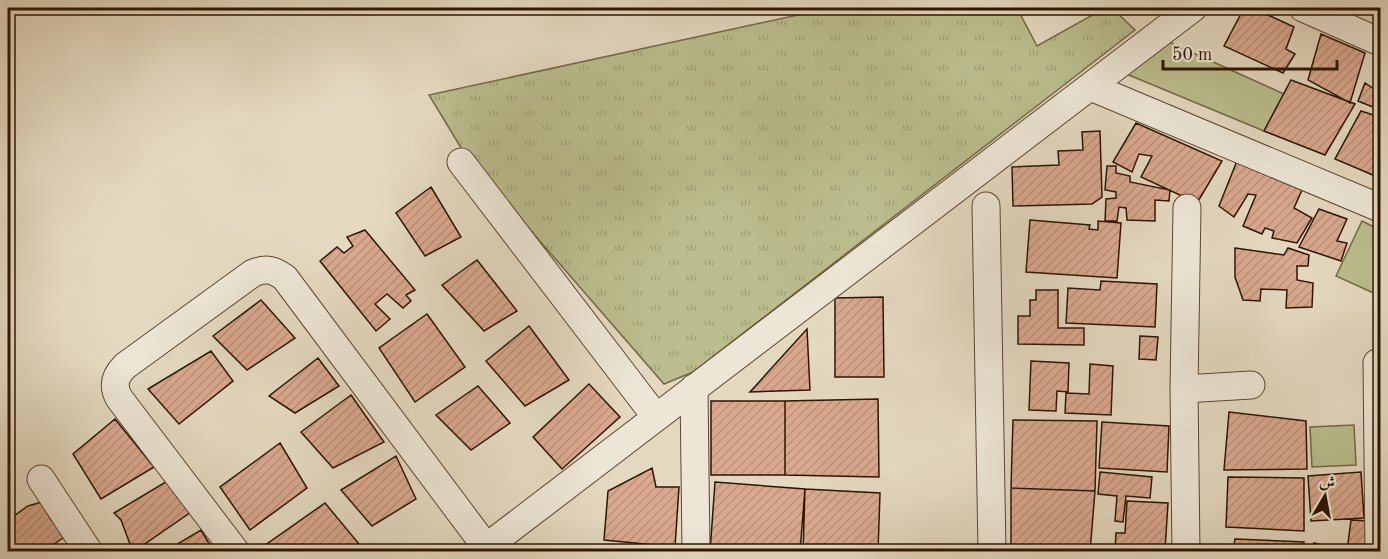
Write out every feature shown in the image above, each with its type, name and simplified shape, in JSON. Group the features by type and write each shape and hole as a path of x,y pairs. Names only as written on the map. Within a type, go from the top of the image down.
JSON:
{"street":[{"path":"236,552 119,398 115,390 115,380 118,372 125,366 253,273 262,270 276,272 285,278 483,549 1193,8"},
{"path":"1303,8 1380,42"},
{"path":"1091,87 1380,208"},
{"path":"461,162 656,417"},
{"path":"986,206 992,552"},
{"path":"1186,552 1184,389 1187,208"},
{"path":"1377,363 1378,552"},
{"path":"1184,389 1251,385"},
{"path":"694,388 696,552"},
{"path":"41,478 89,552"}],"green space":[{"path":"830,8 1017,8 1037,46 1105,8 1112,8 1135,30 693,372 664,384 466,156 429,95"},
{"path":"1167,41 1284,94 1264,131 1124,73"},
{"path":"1362,221 1380,230 1380,296 1336,276"},
{"path":"1354,425 1356,465 1312,467 1310,427"}],"building":[{"path":"1244,8 1253,8 1294,27 1286,49 1295,54 1283,73 1224,46"},
{"path":"1321,34 1365,53 1350,103 1308,80"},
{"path":"1380,79 1380,110 1358,101 1365,83 1374,89"},
{"path":"1291,80 1355,104 1325,155 1264,131"},
{"path":"1361,111 1380,117 1380,178 1335,159"},
{"path":"1136,123 1222,161 1197,203 1141,177 1152,156 1139,154 1132,172 1113,162"},
{"path":"1100,131 1102,197 1092,204 1013,206 1012,167 1059,165 1058,151 1083,150 1082,132"},
{"path":"1239,156 1306,181 1294,208 1312,218 1297,243 1272,238 1274,231 1265,228 1262,234 1243,226 1256,195 1248,194 1234,217 1219,206"},
{"path":"1107,166 1116,166 1116,173 1130,176 1130,182 1170,190 1169,201 1155,200 1155,221 1127,220 1126,208 1119,207 1117,221 1105,221 1106,199 1116,198 1116,192 1105,190"},
{"path":"431,187 461,237 425,256 396,213"},
{"path":"1319,209 1347,219 1337,241 1347,243 1341,261 1299,247"},
{"path":"1030,220 1090,225 1089,229 1098,230 1098,221 1121,223 1117,278 1026,272"},
{"path":"365,230 415,290 406,295 411,301 403,308 387,294 375,304 390,319 376,331 320,261 337,247 344,253 353,246 347,237"},
{"path":"1235,248 1284,255 1288,248 1309,255 1308,266 1297,266 1297,280 1313,283 1312,307 1286,308 1287,290 1261,289 1260,301 1243,300 1235,277"},
{"path":"477,260 517,311 484,331 442,285"},
{"path":"1101,281 1157,284 1155,327 1066,323 1068,288 1100,290"},
{"path":"1036,290 1058,290 1058,328 1084,328 1084,345 1018,344 1018,316 1030,316 1030,300 1036,300"},
{"path":"883,297 884,377 835,377 835,298"},
{"path":"261,300 295,338 247,370 213,336"},
{"path":"427,314 465,367 415,402 379,348"},
{"path":"529,326 569,380 525,406 486,361"},
{"path":"807,329 810,390 750,392"},
{"path":"1140,336 1158,337 1156,360 1139,359"},
{"path":"211,351 233,381 179,424 148,389"},
{"path":"318,358 339,386 295,413 269,396"},
{"path":"1031,361 1069,363 1068,392 1057,391 1056,411 1029,410"},
{"path":"1090,364 1113,366 1111,415 1065,413 1066,393 1089,394"},
{"path":"589,384 620,417 562,469 533,437"},
{"path":"478,386 510,423 471,450 436,415"},
{"path":"351,395 384,442 333,468 301,432"},
{"path":"878,399 879,477 785,475 785,401"},
{"path":"711,401 785,401 785,475 711,475"},
{"path":"1229,412 1306,421 1307,469 1224,470"},
{"path":"115,419 154,467 101,499 73,454"},
{"path":"1013,420 1097,421 1095,491 1011,488"},
{"path":"1102,422 1169,426 1167,472 1099,468"},
{"path":"280,443 307,488 250,530 220,487"},
{"path":"396,456 416,499 372,526 341,490"},
{"path":"652,468 656,487 679,487 675,547 604,540 608,491"},
{"path":"1100,472 1152,477 1150,498 1126,496 1123,522 1115,521 1117,496 1098,494"},
{"path":"1361,472 1364,518 1311,521 1308,476"},
{"path":"1228,477 1304,478 1304,531 1226,527"},
{"path":"169,480 191,512 133,552 121,520 114,513"},
{"path":"715,482 805,489 800,552 710,552"},
{"path":"1011,488 1095,491 1090,552 1011,552"},
{"path":"805,489 880,493 878,552 803,552"},
{"path":"1127,501 1168,503 1163,552 1107,552 1107,550 1115,550 1116,533 1125,533"},
{"path":"42,502 51,520 60,522 66,536 51,546 54,552 8,552 8,528 11,526 8,520 28,506"},
{"path":"325,503 364,550 269,552 264,546"},
{"path":"1351,520 1369,521 1369,552 1312,552 1314,543 1347,551"},
{"path":"201,530 214,552 164,552"},
{"path":"1235,539 1304,542 1303,552 1233,552"}]}
